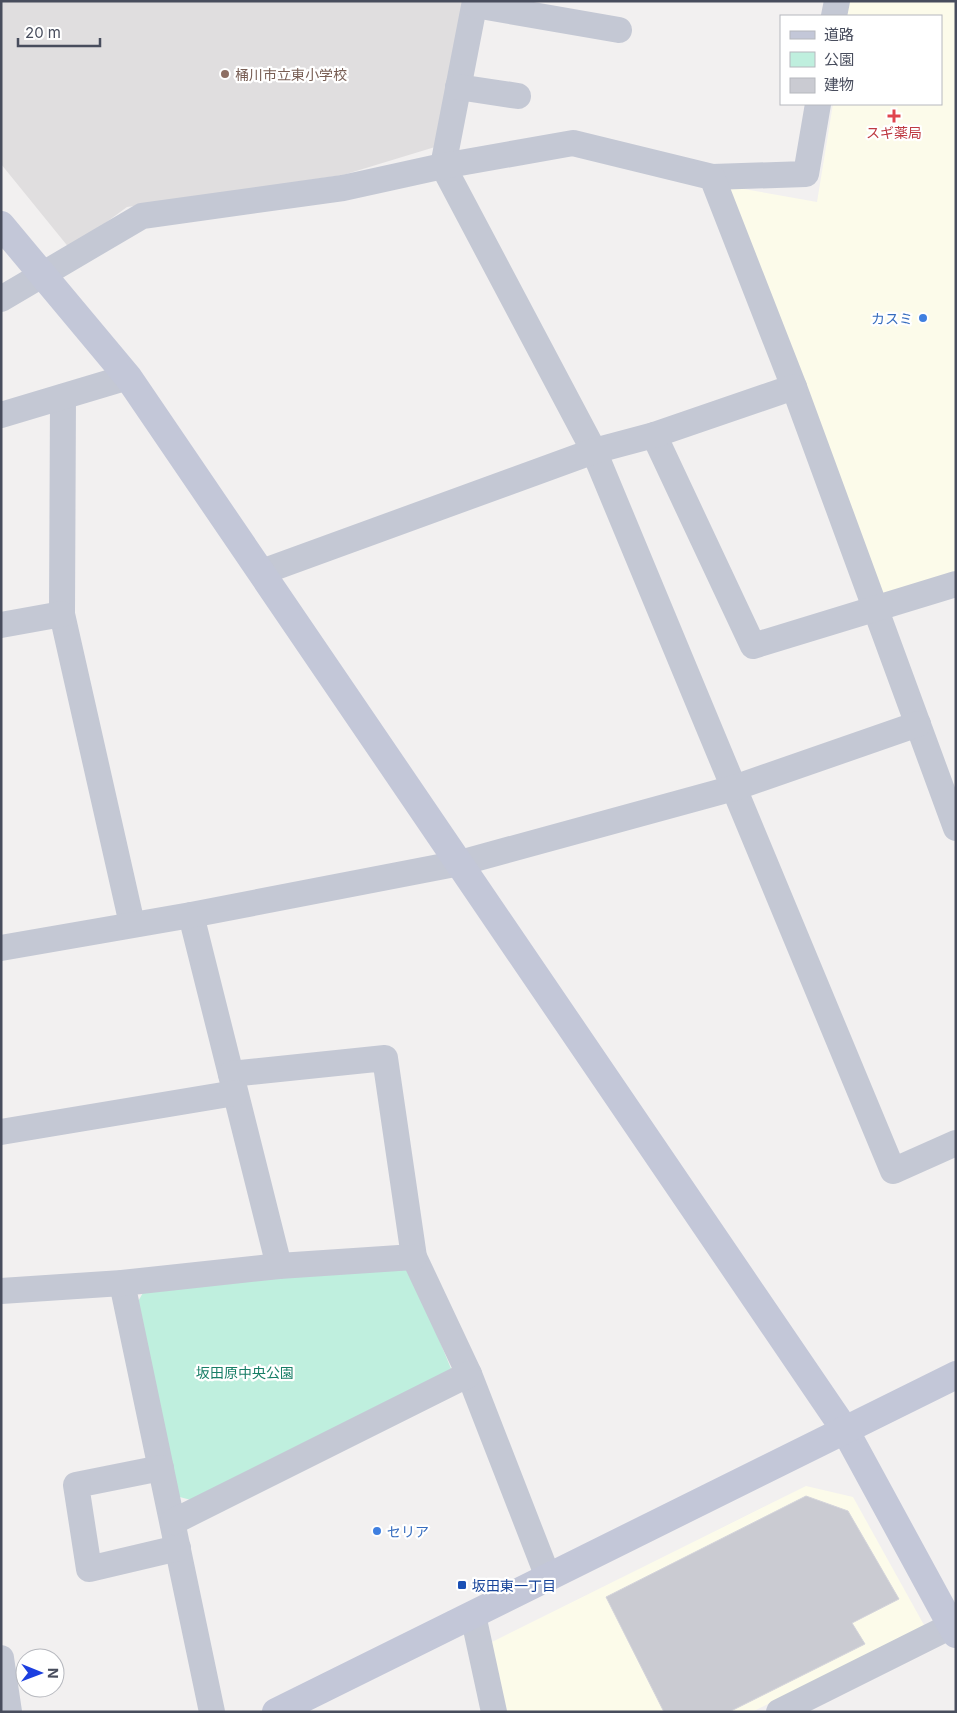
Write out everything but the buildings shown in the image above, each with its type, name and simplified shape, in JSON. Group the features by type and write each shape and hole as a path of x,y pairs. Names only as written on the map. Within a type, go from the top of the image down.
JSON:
{"street":[{"path":"834,15 837,1"},
{"path":"619,30 475,3 443,166 594,450 894,1171 956,1143"},
{"path":"458,87 518,96"},
{"path":"1,299 142,216 343,188 443,166 573,142 712,177 806,174 818,105"},
{"path":"712,177 794,387 956,828"},
{"path":"1,225 128,377 845,1430 953,1630 779,1712"},
{"path":"1,416 128,377"},
{"path":"262,572 594,450 654,435 794,387"},
{"path":"63,397 62,614 132,924"},
{"path":"654,435 752,646 956,584"},
{"path":"1,625 62,614"},
{"path":"1,948 191,915 460,863 734,788 918,724"},
{"path":"191,915 279,1266"},
{"path":"1,1132 233,1083 385,1058 414,1257 469,1374 548,1577"},
{"path":"1,1291 122,1283 279,1266 414,1257"},
{"path":"122,1283 212,1712"},
{"path":"173,1522 469,1374"},
{"path":"276,1712 956,1375"},
{"path":"161,1468 76,1485 89,1569 178,1548"},
{"path":"473,1614 494,1712"},
{"path":"1,1658 9,1712"}],"shaded area":[{"name":"桶川市立東小学校","path":"1,1 464,1 435,147 343,175 127,207 70,249 1,164"},
{"path":"849,1 956,1 956,574 882,598 727,186 817,202 833,105 942,105 942,15 847,15"},
{"path":"806,1486 853,1497 924,1625 752,1712 504,1712 490,1643"}],"green space":[{"name":"坂田原中央公園","path":"408,1264 452,1371 191,1500 176,1496 136,1305 144,1291"}],"place":[{"name":"桶川市立東小学校","path":"225,74"},
{"name":"スギ薬局","path":"894,116"},
{"name":"カスミ","path":"923,318"},
{"name":"セリア","path":"377,1531"},
{"name":"坂田東一丁目","path":"462,1585"}]}
